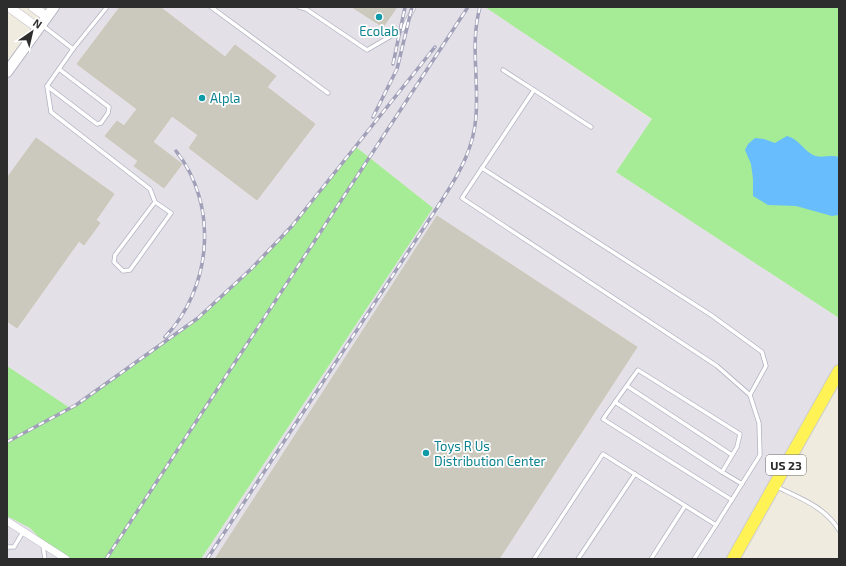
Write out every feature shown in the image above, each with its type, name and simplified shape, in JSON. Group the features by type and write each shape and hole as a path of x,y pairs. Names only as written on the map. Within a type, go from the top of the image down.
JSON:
{"main road":[{"path":"7,72 54,7"},
{"name":"US 23","path":"733,559 839,370"}],"street":[{"path":"9,7 42,23"},
{"path":"33,7 42,23"},
{"path":"7,521 66,559"}],"lane":[{"path":"107,7 47,86 51,112 150,189 154,202 171,213 130,270 123,271 114,262 114,256 154,202"},
{"path":"211,7 328,93"},
{"path":"299,7 306,9 367,50 403,29 414,7"},
{"path":"42,23 74,49"},
{"path":"47,86 97,124 101,123 108,113 109,107 59,69"},
{"path":"503,70 591,127"},
{"path":"534,90 462,198 717,366 750,395 759,423 760,454 694,559"},
{"path":"482,168 711,315 762,352 766,366 750,395"},
{"path":"722,472 737,447 740,434 638,370 603,419 732,500"},
{"path":"627,386 732,455"},
{"path":"615,402 742,484"},
{"path":"534,559 603,454 716,525"},
{"path":"578,559 635,474"},
{"path":"774,486 816,506 833,519 839,530"},
{"path":"650,559 686,506"},
{"path":"7,547 14,547 23,532"},
{"path":"43,545 45,559"}],"shaded area":[{"path":"49,7 485,7 652,120 616,172 839,318 839,375 734,559 201,559 433,208 356,147 274,245 202,316 70,408 7,366 7,64"},
{"path":"7,516 30,528 60,559 7,559"}],"green space":[{"path":"485,7 839,7 839,318 616,172 652,119"},
{"path":"356,147 433,208 201,559 60,559 30,528 7,516 7,366 70,408 202,316 274,245"}],"water":[{"path":"787,136 798,142 813,155 819,157 839,157 839,215 832,216 796,206 768,205 753,196 751,164 745,150 748,144 755,138 764,139 775,143"}],"building":[{"name":"Alpla","path":"120,7 160,7 225,57 235,45 276,76 267,87 315,124 257,200 189,148 198,135 172,116 153,142 182,164 164,188 134,166 138,161 105,136 117,121 124,126 137,109 77,64"},
{"name":"Ecolab","path":"352,7 397,7 383,27"},
{"path":"36,138 114,194 96,220 100,223 84,245 79,241 17,328 7,321 7,178"},
{"name":"Toys R Us Distribution Center","path":"437,216 637,347 499,559 215,559"}],"railway":[{"path":"393,64 405,7"},
{"path":"373,117 397,69 412,7"},
{"path":"106,559 468,7"},
{"path":"207,559 461,169 469,149 475,127 477,102 475,48 477,21 480,7"},
{"path":"7,442 76,405 198,318 251,269 292,226 435,47"},
{"path":"165,337 181,317 193,295 200,271 204,246 204,221 199,196 190,172 176,151"}],"place":[{"name":"Ecolab","path":"379,17"},
{"name":"Alpla","path":"202,98"},
{"name":"Toys R Us Distribution Center","path":"426,453"}]}
